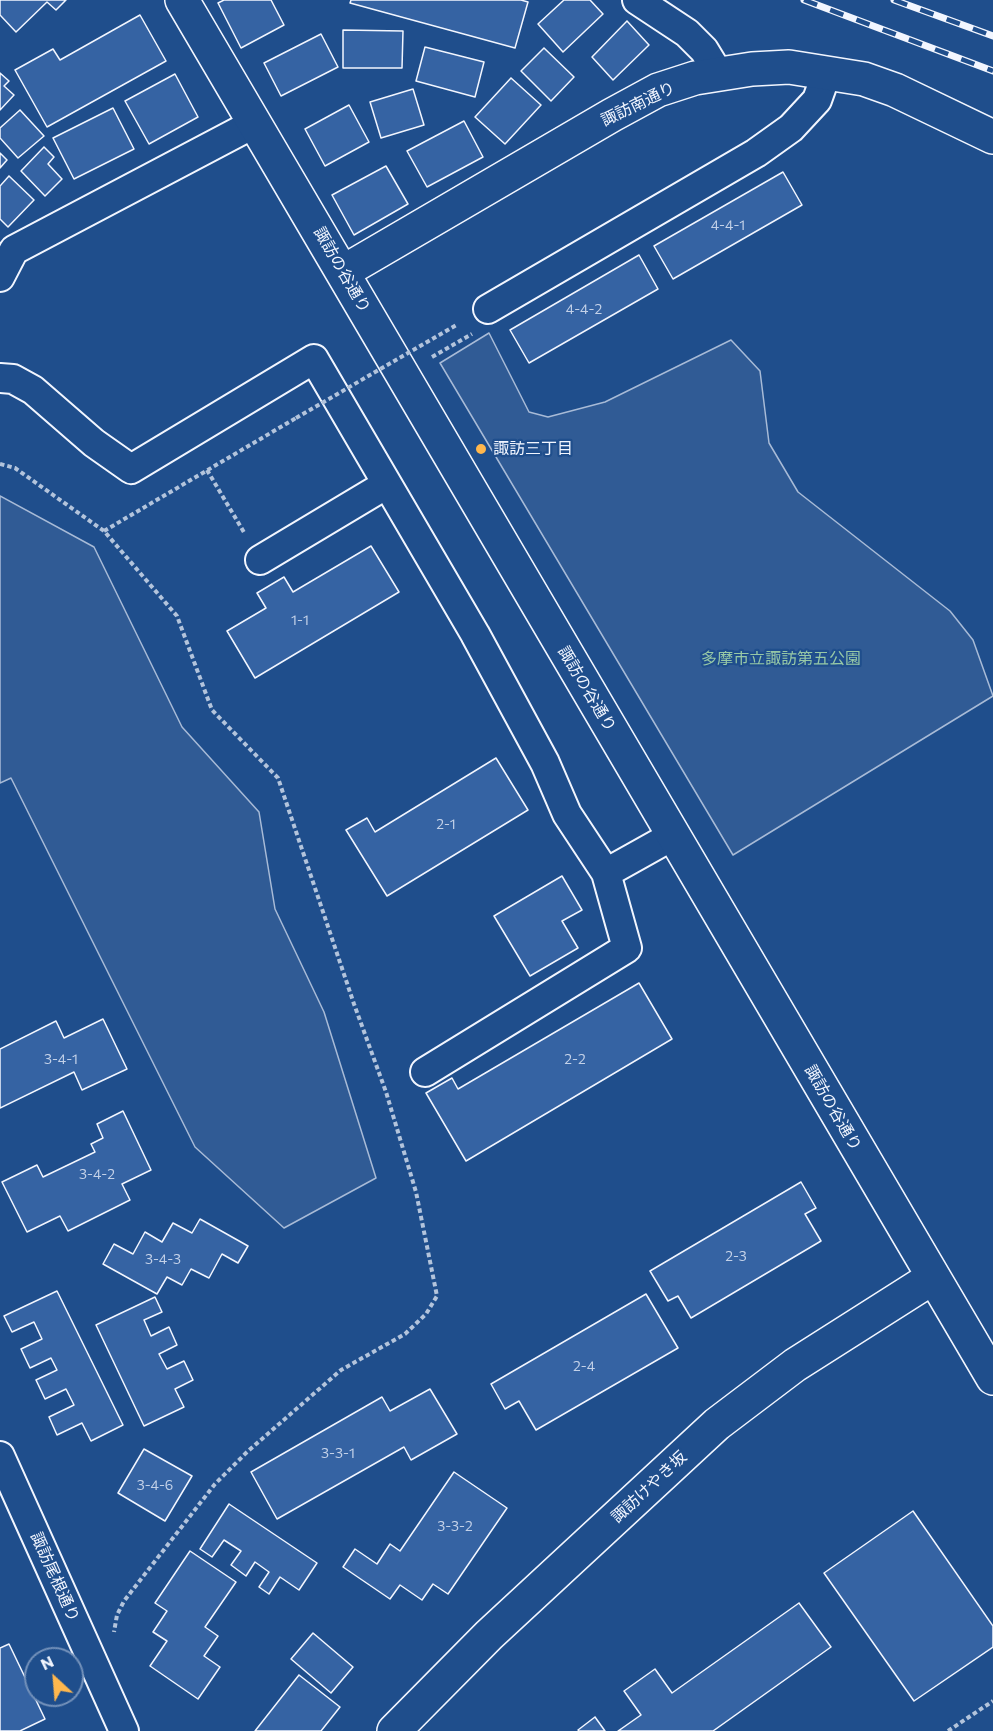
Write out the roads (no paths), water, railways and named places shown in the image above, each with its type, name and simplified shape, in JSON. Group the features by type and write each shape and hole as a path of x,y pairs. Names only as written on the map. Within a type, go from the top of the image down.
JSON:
{"street":[{"name":"諏訪の谷通り","path":"182,0 932,1278 993,1378"},
{"path":"637,0 687,33 704,50 718,73"},
{"name":"諏訪南通り","path":"343,272 658,90 718,73 789,68 864,79 895,90 993,137"},
{"path":"481,321 756,153 783,134 817,100 827,72"},
{"path":"0,277 7,242 255,123"},
{"path":"0,378 13,379 33,390 94,443 131,469 314,359 475,634 545,763 567,814 606,873 627,948 425,1072"},
{"path":"260,560 387,484"},
{"path":"606,873 674,835"},
{"name":"諏訪けやき坂","path":"394,1731 489,1635 717,1424 795,1365 932,1278"},
{"name":"諏訪尾根通り","path":"0,1456 124,1731"}],"railway":[{"path":"804,0 993,71"},
{"path":"894,0 993,36"}],"place":[{"name":"諏訪三丁目","path":"481,449"}],"park label":[{"name":"多摩市立諏訪第五公園","path":"781,659"}]}
